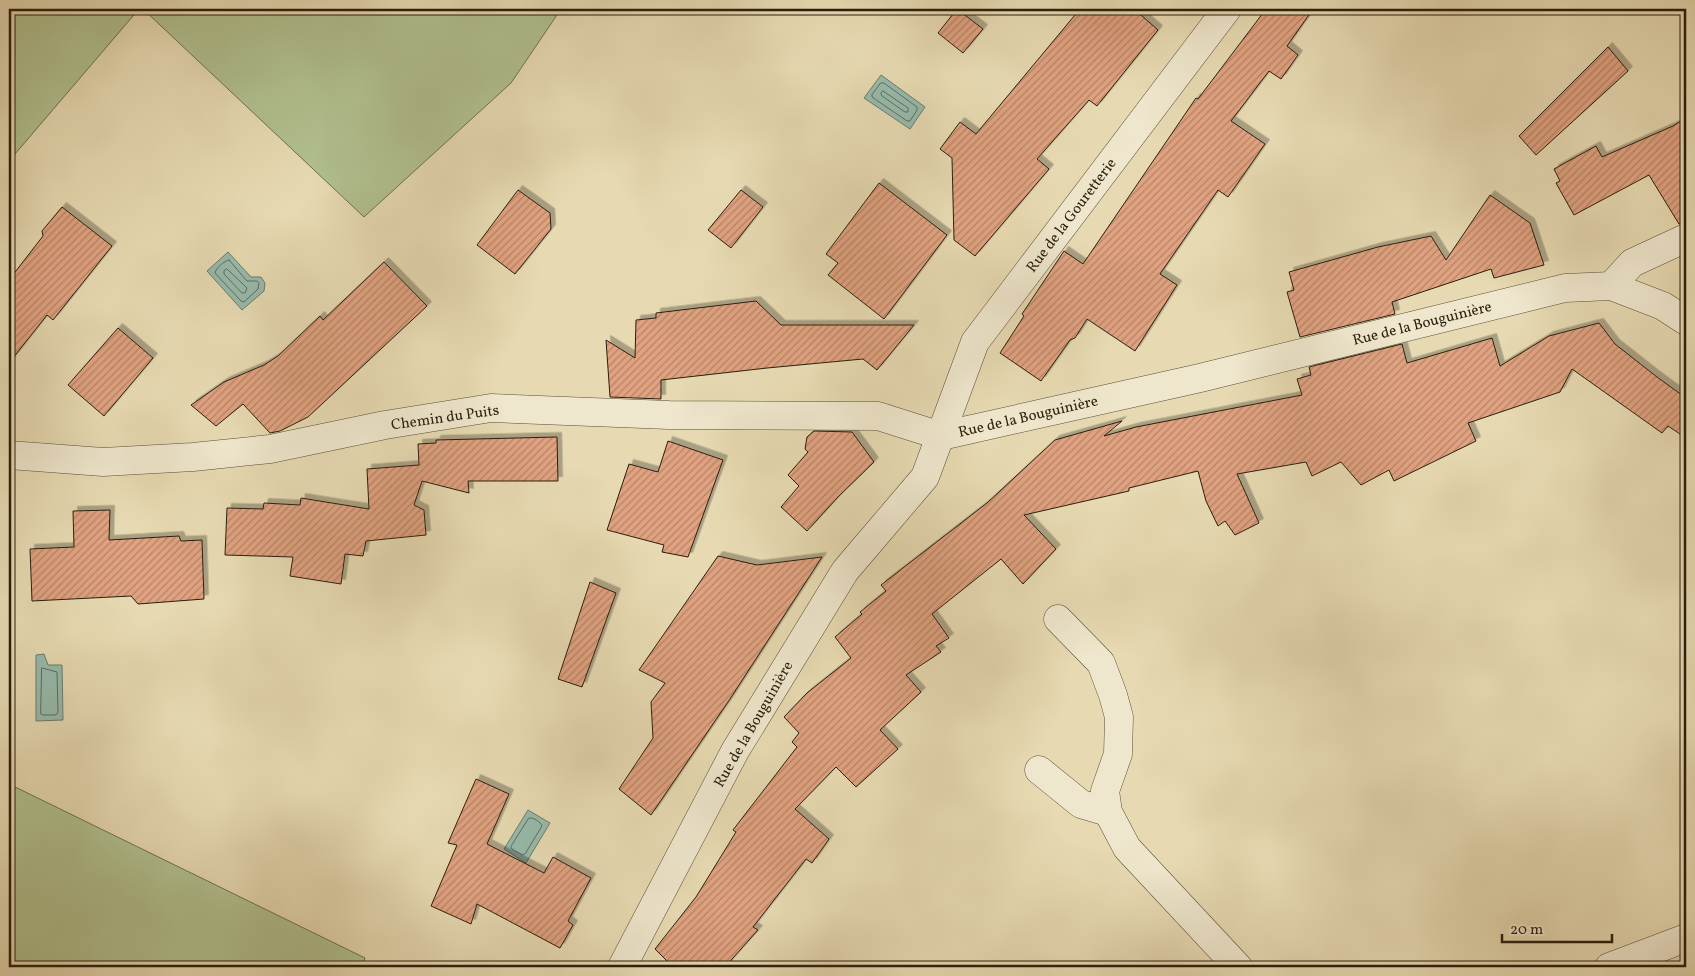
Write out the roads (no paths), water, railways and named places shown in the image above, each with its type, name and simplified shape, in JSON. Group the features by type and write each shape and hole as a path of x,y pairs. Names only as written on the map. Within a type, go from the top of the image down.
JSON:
{"street":[{"name":"Rue de la Gouretterie","path":"941,436 975,342 1227,9"},
{"path":"1611,286 1632,263 1686,238"},
{"name":"Rue de la Bouguinière","path":"622,967 735,751 845,571 925,477 941,436 1200,378 1565,288 1611,286 1663,306 1686,321"},
{"name":"Chemin du Puits","path":"9,455 103,462 202,456 270,449 385,425 491,408 669,416 878,416 941,436"},
{"path":"1058,618 1101,663 1114,695 1119,717 1118,754 1105,791 1108,812 1127,848 1238,967"},
{"path":"1039,770 1081,804 1108,812"},
{"path":"1609,967 1686,938"}],"water":[{"path":"881,75 925,107 910,129 864,98"},
{"path":"228,252 251,277 261,277 265,283 264,291 242,310 207,271"},
{"path":"44,654 48,665 62,665 63,720 36,721 36,655"},
{"path":"528,810 550,823 526,863 504,849"}]}
